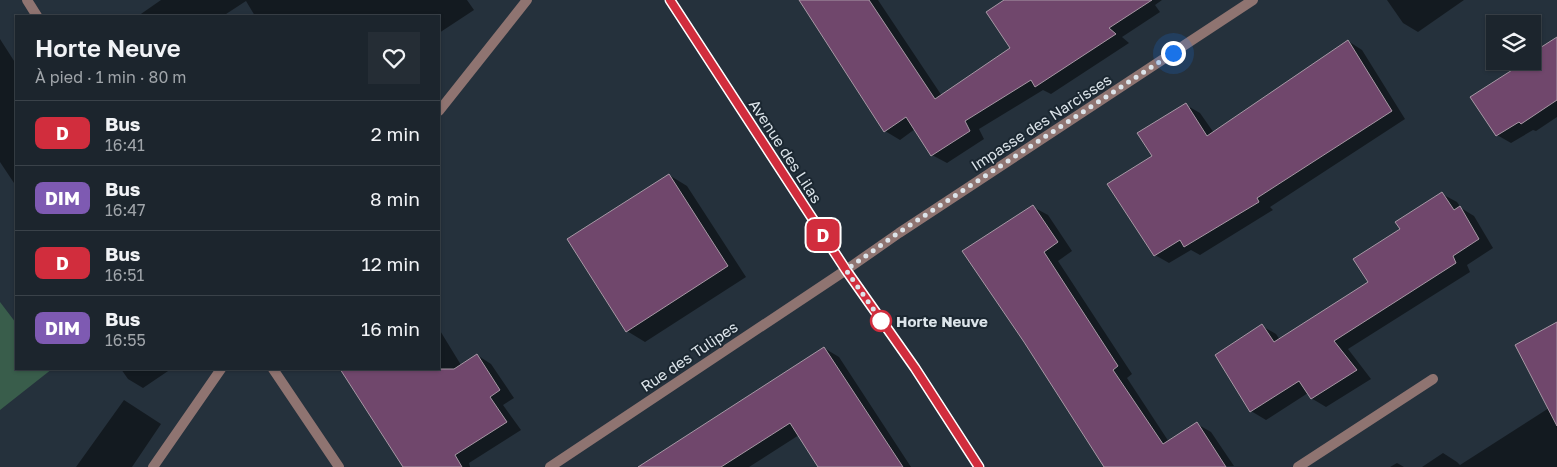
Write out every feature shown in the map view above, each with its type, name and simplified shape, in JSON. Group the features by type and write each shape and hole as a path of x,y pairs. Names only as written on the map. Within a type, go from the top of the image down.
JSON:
{"street":[{"path":"26,0 36,15"},
{"path":"440,110 527,0"},
{"name":"Avenue des Lilas","path":"670,0 846,270 915,368 979,467"},
{"name":"Impasse des Narcisses","path":"846,270 898,233 1253,0"},
{"name":"Rue des Tulipes","path":"550,467 846,270"},
{"path":"153,467 220,370"},
{"path":"274,370 339,467"},
{"path":"1298,467 1433,379"}],"green space":[{"path":"0,302 15,322 15,370 51,370 0,410"}],"building":[{"path":"799,0 869,0 935,99 1010,48 986,12 1004,0 1152,0 1109,28 1116,34 1035,87 1031,80 965,121 970,131 931,156 906,117 884,132"},
{"path":"1557,37 1557,100 1521,124 1519,122 1496,136 1470,97 1512,70 1541,70 1541,47"},
{"path":"1348,40 1392,111 1257,198 1259,202 1184,247 1180,240 1154,256 1107,184 1152,156 1137,133 1186,103 1207,136"},
{"path":"669,174 728,266 626,332 567,239"},
{"path":"1442,192 1454,210 1460,206 1479,239 1453,256 1456,263 1334,341 1357,370 1311,399 1299,381 1250,412 1215,355 1262,324 1274,342 1368,282 1353,259 1400,229 1395,222"},
{"path":"1033,205 1058,242 1044,252 1118,366 1113,370 1163,444 1197,422 1226,467 1104,467 1024,342 962,251"},
{"path":"1557,322 1557,426 1515,345"},
{"path":"824,347 903,467 818,467 790,423 721,467 638,467"},
{"path":"477,354 500,390 490,397 507,422 455,455 462,467 403,467 341,370 440,370 454,369"}],"bus line":[{"name":"D","path":"670,0 846,270 915,368 979,467"}],"place":[{"name":"Horte Neuve","path":"881,321"}],"route":[{"path":"881,321 885,326 846,270 898,233 1173,53"}]}
